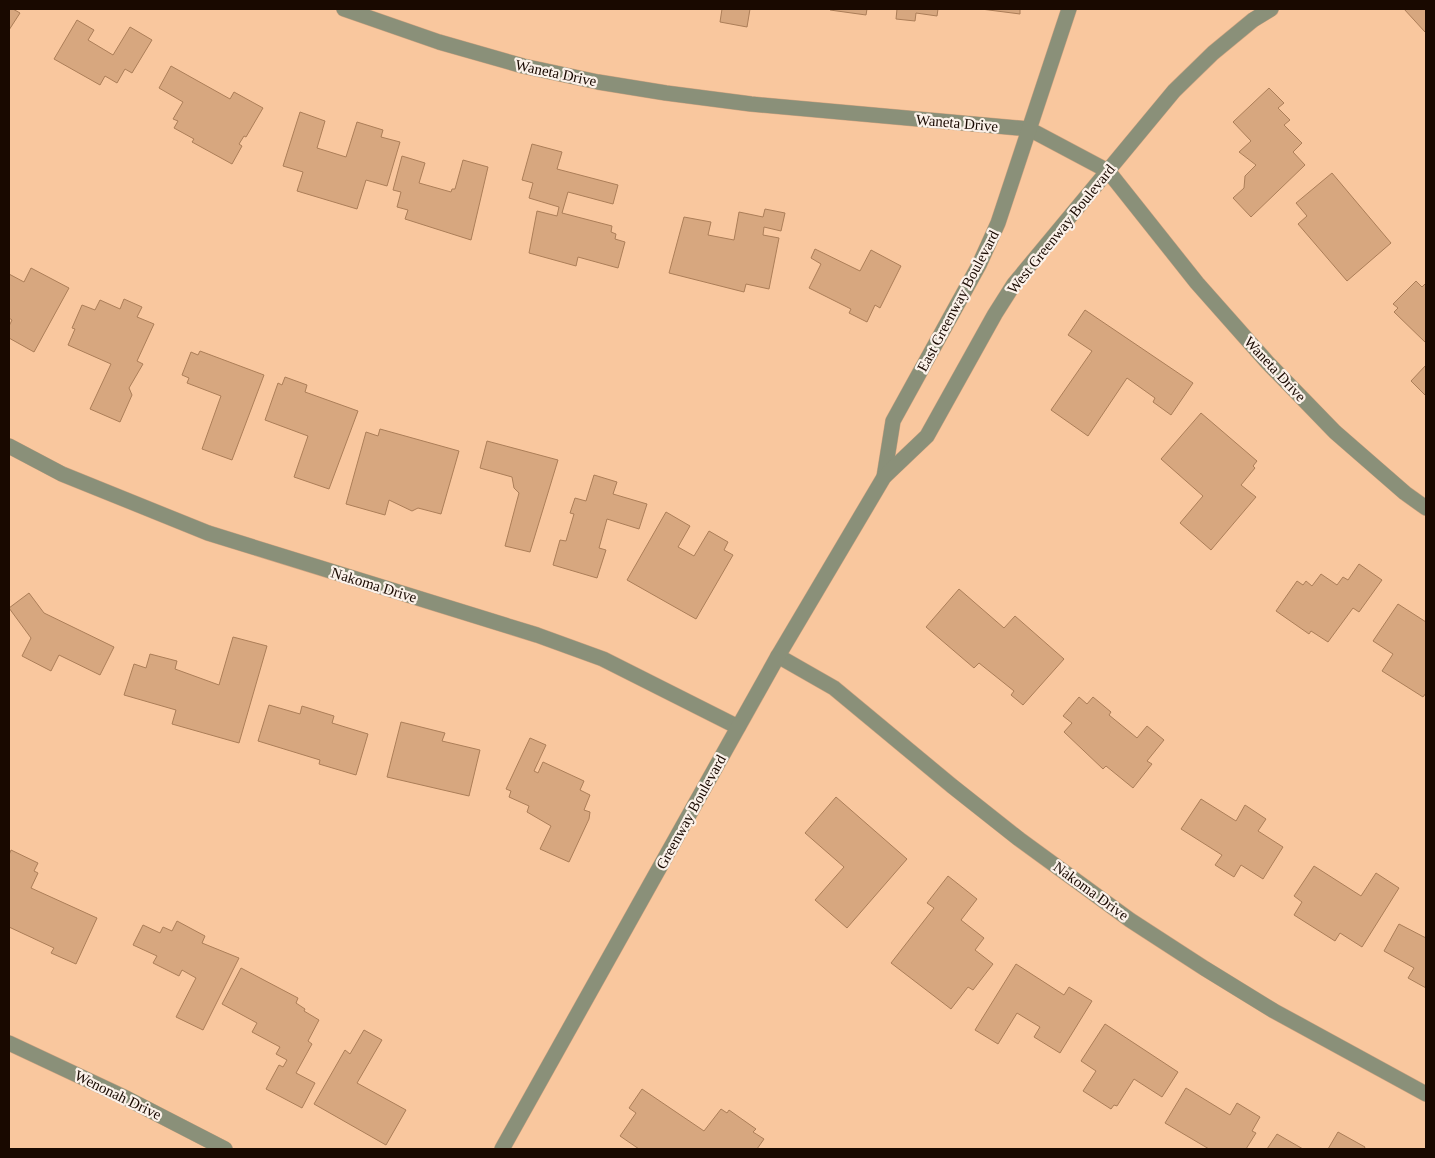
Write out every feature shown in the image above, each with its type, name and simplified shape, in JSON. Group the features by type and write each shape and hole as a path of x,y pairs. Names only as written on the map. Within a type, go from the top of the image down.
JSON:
{"street":[{"name":"Waneta Drive","path":"344,9 439,42 513,64 666,94 751,104 1029,129 1108,172 1197,283 1267,362 1335,432 1405,493 1426,508"},
{"name":"East Greenway Boulevard","path":"884,477 894,421 979,265 998,223 1068,9"},
{"name":"West Greenway Boulevard","path":"884,477 927,436 995,314 1014,284 1174,91 1213,52 1253,20 1271,9"},
{"name":"Nakoma Drive","path":"9,446 62,474 208,533 537,635 603,659 738,727"},
{"name":"Greenway Boulevard","path":"502,1149 778,656 884,477"},
{"name":"Nakoma Drive","path":"778,656 834,688 1019,839 1130,920 1274,1011 1426,1094"},
{"name":"Wenonah Drive","path":"9,1043 124,1097 225,1149"}],"building":[{"path":"9,9 20,13 9,30"},
{"path":"722,9 750,9 747,27 720,22"},
{"path":"830,9 867,9 866,15"},
{"path":"897,9 938,9 937,16 916,13 915,21 896,19"},
{"path":"981,9 1020,9 1020,14"},
{"path":"1404,9 1426,9 1425,32"},
{"path":"77,20 94,30 88,40 113,55 130,27 152,40 132,73 125,69 117,83 105,76 100,85 54,59"},
{"path":"171,66 230,99 234,92 263,108 246,137 244,136 239,144 242,146 232,164 192,142 194,139 174,128 178,121 173,119 183,102 159,88"},
{"path":"1269,88 1284,103 1278,108 1290,120 1284,125 1302,143 1293,152 1305,165 1251,217 1233,198 1244,188 1245,176 1256,165 1239,152 1251,141 1233,122"},
{"path":"300,112 325,121 317,148 346,157 357,122 383,130 381,137 400,142 387,186 366,180 357,209 297,191 303,172 283,166"},
{"path":"532,144 562,152 557,169 618,185 613,204 568,192 562,213 612,226 611,232 616,234 615,239 625,242 618,268 578,257 576,266 529,253 537,211 557,216 559,207 529,198 533,183 522,180"},
{"path":"402,156 425,163 419,183 451,192 452,189 455,189 463,160 488,167 471,240 405,219 408,210 397,207 401,192 393,190"},
{"path":"1332,173 1391,243 1347,281 1298,224 1307,216 1296,203"},
{"path":"765,209 785,213 781,231 764,227 763,235 779,238 769,289 746,284 744,292 669,273 684,217 711,222 708,235 734,240 739,212 763,217"},
{"path":"815,249 860,271 871,250 901,266 880,308 875,305 867,322 849,313 851,309 809,288 821,264 811,258"},
{"path":"31,268 69,288 34,352 9,338 9,326 12,320 9,318 9,274 24,282"},
{"path":"1416,281 1422,287 1426,283 1426,343 1394,312 1398,308 1393,304"},
{"path":"124,299 142,307 137,317 154,324 137,361 143,364 129,388 132,395 120,422 90,409 111,364 68,345 75,329 72,328 82,305 95,310 100,300 120,309"},
{"path":"1085,310 1193,383 1171,415 1153,402 1155,398 1127,378 1088,436 1051,410 1092,351 1068,335"},
{"path":"200,351 264,375 232,460 202,449 221,396 187,383 189,378 182,375 191,352 198,355"},
{"path":"1426,365 1426,396 1411,381"},
{"path":"285,377 307,385 305,392 358,411 329,489 294,477 308,436 265,420 278,383 282,385"},
{"path":"1201,413 1257,461 1253,466 1255,468 1241,485 1256,497 1211,550 1180,523 1203,496 1161,459"},
{"path":"380,429 459,451 441,514 418,508 412,511 389,500 385,515 346,504 366,432 378,436"},
{"path":"487,441 558,460 530,552 505,546 519,493 514,488 512,477 480,468"},
{"path":"594,475 617,482 613,494 647,504 639,529 607,519 599,548 606,550 597,578 553,565 560,540 566,541 574,514 570,513 575,498 586,501"},
{"path":"666,512 690,526 678,547 694,556 709,531 728,542 724,550 733,555 696,619 627,580"},
{"path":"1359,564 1382,580 1359,612 1353,608 1328,642 1311,631 1309,634 1276,611 1297,581 1303,585 1306,581 1312,586 1321,574 1337,585 1343,577 1348,580"},
{"path":"959,589 1004,628 1015,616 1064,659 1023,705 1011,695 1014,691 979,663 974,668 926,627"},
{"path":"29,593 44,613 114,647 100,675 59,655 51,671 22,656 31,638 9,608"},
{"path":"1398,604 1426,622 1426,693 1423,697 1382,671 1393,654 1373,641"},
{"path":"233,637 267,646 239,743 172,724 176,710 124,695 134,664 146,668 150,654 177,661 175,669 219,685"},
{"path":"1079,697 1087,704 1093,697 1111,712 1109,715 1137,738 1147,726 1164,740 1147,761 1152,764 1133,788 1106,766 1103,769 1064,732 1072,723 1063,716"},
{"path":"269,705 300,714 302,706 334,716 332,723 368,734 356,775 319,764 320,760 258,741"},
{"path":"401,722 445,733 442,741 480,750 469,796 387,777"},
{"path":"530,738 546,745 534,771 538,773 543,762 584,781 580,790 590,795 584,810 590,812 589,819 569,862 540,849 551,826 527,812 529,806 509,797 511,791 506,789"},
{"path":"836,797 907,859 847,928 815,900 844,867 805,833"},
{"path":"1201,799 1236,821 1245,805 1266,819 1258,831 1283,847 1263,879 1241,865 1234,877 1215,865 1222,855 1181,829"},
{"path":"11,850 38,863 34,871 38,873 31,888 97,918 76,964 51,953 54,948 9,927 9,855"},
{"path":"1314,866 1361,896 1376,873 1399,888 1362,947 1340,933 1335,941 1294,915 1302,902 1294,896"},
{"path":"948,876 977,899 961,920 984,938 975,950 993,964 973,990 968,987 951,1009 891,963 934,908 927,903"},
{"path":"177,921 205,936 202,943 239,958 203,1030 176,1017 196,978 182,970 179,976 153,963 157,956 133,945 143,925 160,933 163,927 172,931"},
{"path":"1399,924 1426,938 1426,988 1408,978 1414,968 1384,951"},
{"path":"1016,964 1064,995 1069,987 1092,1001 1060,1053 1034,1037 1040,1027 1017,1013 998,1044 975,1030"},
{"path":"241,968 298,998 296,1003 305,1009 304,1011 319,1020 308,1041 312,1044 296,1073 315,1083 302,1108 266,1089 279,1065 283,1067 287,1060 276,1054 280,1047 252,1032 257,1023 222,1004"},
{"path":"1105,1024 1178,1072 1162,1097 1134,1079 1117,1106 1114,1105 1111,1109 1083,1091 1096,1071 1081,1061"},
{"path":"364,1030 382,1040 357,1083 406,1110 386,1145 314,1104 345,1050 350,1054"},
{"path":"1186,1088 1230,1115 1237,1103 1260,1117 1252,1131 1256,1133 1246,1149 1209,1149 1165,1123"},
{"path":"642,1089 704,1131 721,1109 727,1113 729,1110 756,1129 753,1132 764,1139 757,1149 639,1149 620,1136 636,1113 629,1108"},
{"path":"1338,1132 1365,1147 1364,1149 1328,1149"},
{"path":"1277,1134 1303,1149 1267,1149"}]}
